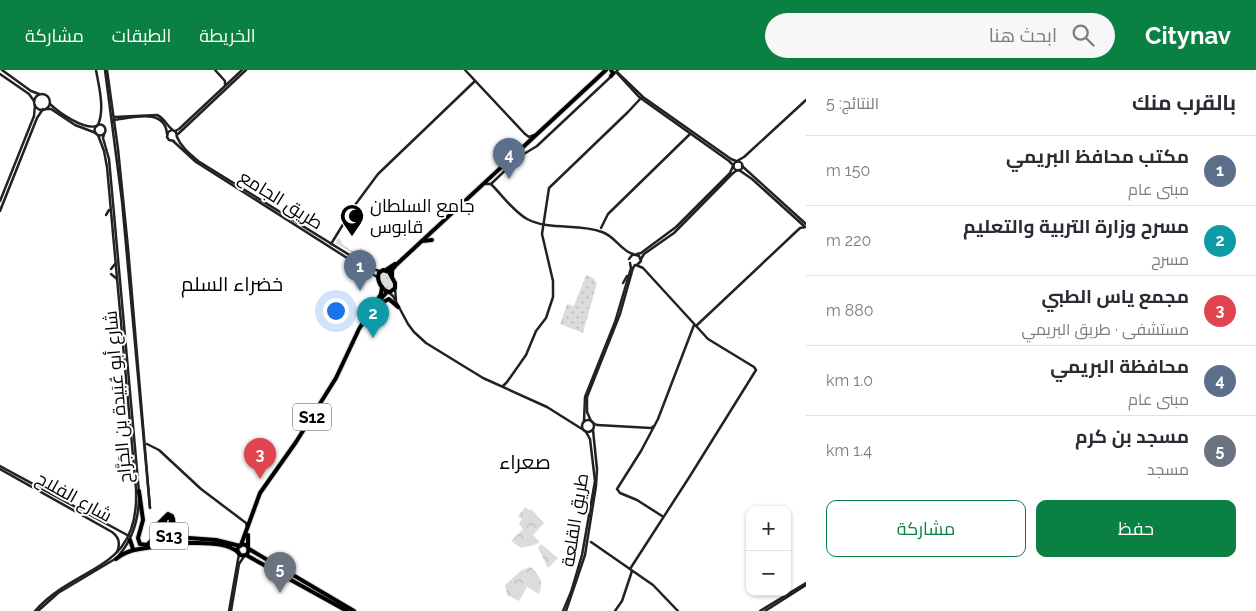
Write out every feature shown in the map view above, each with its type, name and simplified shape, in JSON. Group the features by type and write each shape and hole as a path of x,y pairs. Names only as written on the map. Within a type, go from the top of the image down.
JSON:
{"main road":[{"path":"2,70 31,91 48,96 50,104 78,123 90,127 104,127"},
{"path":"0,74 29,94 38,108 51,109 75,125 97,134 104,134 104,127 100,118 96,70"},
{"path":"106,70 115,126 140,362 150,508 122,202 106,70"},
{"path":"215,70 227,81 230,81"},
{"path":"118,118 153,116 158,118 164,124 169,140 173,141 179,132 244,70"},
{"path":"167,135 168,132 179,129 244,70"},
{"path":"465,70 525,134 529,137 535,134"},
{"path":"612,70 643,97 742,165 806,226"},
{"path":"491,184 520,156 541,142 611,76 612,70"},
{"path":"392,277 393,268 422,240 585,90 612,70"},
{"path":"612,70 641,98 729,161 738,170 752,178 806,226"},
{"path":"600,425 586,432 546,407 492,383 426,343 414,332 393,296 382,287 378,278 379,273 384,271 535,134 612,70"},
{"path":"223,78 225,86"},
{"path":"331,244 355,205 378,174 475,81"},
{"path":"0,201 34,116 35,98 40,94"},
{"path":"503,386 526,355 536,331 546,318 553,298 553,281 542,234 549,188 641,98"},
{"path":"629,259 635,254 642,253 673,231 730,173 736,161 744,157 806,100"},
{"path":"0,210 37,118 50,104"},
{"path":"113,111 118,118"},
{"path":"113,119 157,114 163,118 177,137"},
{"path":"97,134 95,129 100,118"},
{"path":"115,126 118,118"},
{"name":"شارع أبو عُبَيدة بن الجَرَّاح","path":"97,134 105,155 136,489 133,524 129,538"},
{"name":"شارع أبو عُبَيدة بن الجَرَّاح","path":"37,611 58,593 115,558 129,538 136,523 139,491 114,204 109,159 103,138 104,134"},
{"path":"524,144 527,138 525,134"},
{"path":"597,230 601,228 608,214 690,134"},
{"name":"طريق الجامع","path":"177,137 179,143 198,161 374,271 384,271"},
{"name":"طريق الجامع","path":"173,141 196,162 373,273 378,278"},
{"path":"592,422 588,416 586,403 615,331 633,268 644,254 678,228 738,170 742,165 744,157"},
{"path":"491,184 490,180 494,175"},
{"path":"482,185 491,184 524,217 543,224 603,232 626,250 635,254 641,260 643,268"},
{"path":"109,209 106,215 112,221"},
{"path":"800,222 800,228"},
{"path":"662,516 635,499 620,494 616,490 655,425 695,326 800,228 806,226"},
{"path":"601,228 603,232"},
{"path":"422,240 432,240"},
{"path":"582,429 585,397 615,322 630,272 630,263 626,250"},
{"path":"110,269 116,263"},
{"path":"615,611 622,601 631,576 631,570 756,370 711,341 643,268 630,263"},
{"path":"384,271 389,272 392,277 395,288 394,294 416,332 427,342 484,376 547,405 578,423 592,422 600,425 651,430"},
{"path":"623,283 630,272"},
{"path":"111,274 117,279"},
{"name":"S12","path":"239,553 238,549 247,532 252,512 262,488 296,442 336,378 359,329 381,294 382,287"},
{"name":"S12","path":"245,555 248,548 247,537 260,495 299,442 338,378 364,323 377,304 388,292 395,288"},
{"path":"377,304 389,299 398,307"},
{"path":"612,318 615,322"},
{"path":"136,335 141,339"},
{"path":"444,349 446,353"},
{"path":"602,361 609,352"},
{"path":"596,361 603,353"},
{"path":"507,382 508,388"},
{"name":"طريق القلعة","path":"564,611 580,573 587,544 597,478 592,422"},
{"name":"طريق القلعة","path":"564,611 582,555 595,481 589,437 586,432"},
{"path":"146,441 149,446 159,450 201,489 244,522 247,526 247,532"},
{"path":"145,448 159,450"},
{"path":"147,454 150,448"},
{"name":"شارع الفلاح","path":"0,468 106,528 116,536 119,547 115,558"},
{"name":"شارع الفلاح","path":"0,468 119,530 129,538"},
{"path":"115,558 140,546 138,540 143,520 139,491"},
{"path":"244,522 248,521 252,512"},
{"path":"662,516 666,513"},
{"name":"S13","path":"140,546 147,545 156,536 159,522 168,514 174,519 174,536 216,544 233,549 239,553"},
{"name":"S13","path":"140,546 158,547 164,542 165,520 168,517 171,520 169,536 174,542 216,540 241,545"},
{"path":"87,518 103,525 106,523"},
{"path":"119,530 127,532 133,524"},
{"path":"129,538 133,549"},
{"path":"588,538 657,588 678,611"},
{"path":"587,544 591,542"},
{"path":"241,545 354,611"},
{"path":"230,611 239,553 347,611"},
{"path":"230,611 239,564 245,555"},
{"path":"631,576 634,573 637,574"},
{"path":"760,611 806,584"},
{"path":"765,611 806,584"}],"green space":[{"path":"338,238 342,241 341,243 351,250 358,252 360,248 364,250 357,256 335,243"},
{"path":"388,273 394,285 393,290 385,290 379,278 380,274"},
{"path":"586,275 593,278 597,283 583,333 560,324 567,304 574,306"},
{"path":"525,507 529,510 531,509 544,523 533,535 540,542 521,548 511,541 523,529 519,524 522,519 518,516"},
{"path":"541,544 558,558 548,568 538,548"},
{"path":"531,567 537,573 541,582 539,594 527,587 519,601 507,595 505,585 522,570"}],"place":[{"name":"محافظة البريمي","path":"509,179"},
{"name":"جامع السلطان قابوس","path":"352,237"},
{"name":"مكتب محافظ البريمي","path":"360,291"},
{"name":"مسرح وزارة التربية والتعليم","path":"373,338"},
{"name":"مجمع ياس الطبي","path":"260,479"},
{"name":"مسجد بن كرم","path":"280,593"}],"district":[{"name":"خضراء السلم","path":"232,284"},
{"name":"صعراء","path":"525,462"}]}
